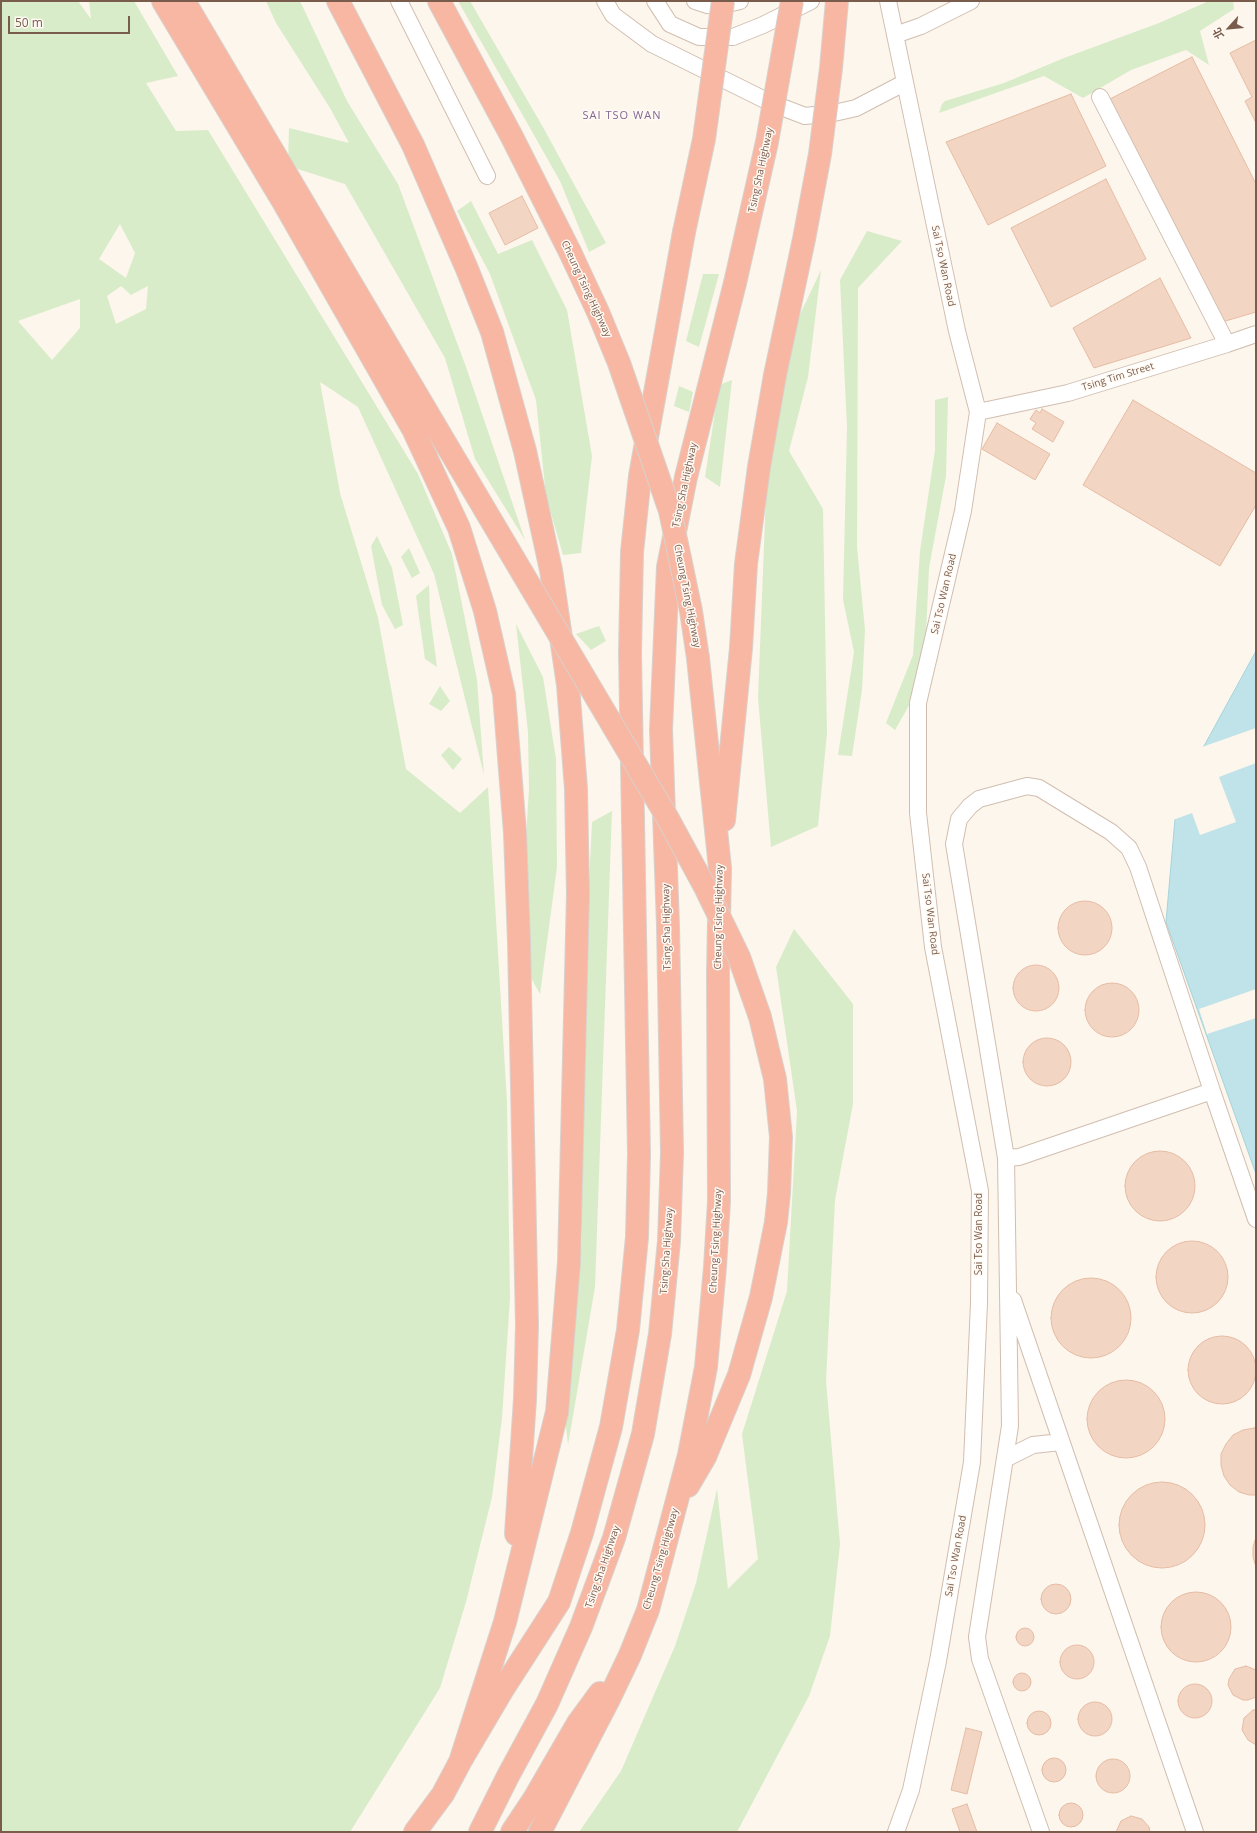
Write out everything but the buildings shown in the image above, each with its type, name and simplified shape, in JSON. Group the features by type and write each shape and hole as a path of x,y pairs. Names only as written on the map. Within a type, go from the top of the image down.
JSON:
{"highway":[{"path":"163,1 284,203 413,429 459,528 484,611 504,694 516,857 527,1325 525,1406 512,1595"},
{"path":"184,1 667,818 728,932 750,987 760,1018 775,1079 781,1137 779,1192 776,1222 762,1290 739,1375 705,1458 677,1503"},
{"path":"338,1 413,145 467,269 492,332 525,451 551,570 568,685 576,789 578,894 569,1262 556,1412 512,1595 460,1762"},
{"path":"415,1832 444,1794 460,1762 503,1689 559,1602 582,1533 611,1427 628,1330 637,1237 639,1154 630,653 632,552 640,476 684,232 704,139 723,1"},
{"name":"Tsing Sha Highway","path":"480,1832 547,1704 582,1628 614,1538 643,1434 660,1334 669,1241 672,1154 668,925 661,730 668,566 686,477 767,142 792,1"},
{"path":"720,868 752,517 766,420 804,240 820,154 831,68 837,1"},
{"name":"Cheung Tsing Highway","path":"439,3 512,137 570,252 598,312 619,363 670,511 691,611 698,658 720,868 718,974 719,1201 706,1367 689,1455 648,1610 630,1655 606,1705 540,1832"},
{"path":"512,1832 534,1799 578,1723 630,1655"}],"street":[{"path":"350,1 383,86"},
{"path":"399,1 487,176"},
{"path":"604,1 613,15 652,44 771,103 805,116 834,113 856,108 904,83"},
{"path":"655,1 670,24 699,37 733,37 764,25 811,1"},
{"path":"695,1 707,5 719,6 730,5 740,1"},
{"name":"Sai Tso Wan Road","path":"888,1 957,331 978,412 963,511 918,703 918,813 933,947 980,1191 979,1304 972,1462 938,1661 911,1790 898,1831"},
{"path":"895,35 921,26 971,1"},
{"path":"1100,97 1227,344"},
{"name":"Tsing Tim Street","path":"978,412 1068,392 1256,334"},
{"path":"1041,1832 980,1659 977,1637 1010,1426 1006,1158 954,844 959,819 979,799 1027,786 1039,788 1111,832 1130,848 1256,1219"},
{"path":"1006,1158 1019,1157 1212,1091"},
{"path":"1008,1284 1195,1832"},
{"path":"1005,1459 1033,1445 1061,1442"}],"green space":[{"path":"1,1 78,1 91,19 89,1 134,1 178,76 146,83 176,131 208,130 418,474 452,554 477,680 484,775 434,574 358,407 320,382 340,493 378,618 406,769 460,813 488,787 507,1102 510,1298 502,1418 492,1497 466,1602 440,1688 350,1832 1,1832","holes":["120,224 135,253 126,278 99,259","121,286 131,295 148,286 146,309 116,324 107,296","80,299 80,328 52,360 18,321"]},
{"path":"266,1 300,1 347,101 398,184 466,367 525,540 475,459 445,358 345,184 288,166 289,128 349,143 330,108 276,23"},
{"path":"458,1 470,1 544,129 606,243 589,252 560,181"},
{"path":"1209,1 1233,1 1234,9 1200,31 1209,65 1186,50 1131,70 1083,98 1044,76 939,113 942,104 945,101 1004,83 1064,58 1159,23"},
{"path":"471,201 498,254 532,240 567,310 592,456 581,553 563,555 546,496 536,400 490,274 457,211"},
{"path":"867,231 902,241 858,288 857,547 865,630 862,690 852,756 838,755 854,652 843,600 847,427 840,280"},
{"path":"821,270 808,377 789,451 823,509 827,733 818,826 771,847 758,698 767,469 785,346"},
{"path":"703,274 719,274 699,347 686,341"},
{"path":"732,380 720,487 705,477 719,385"},
{"path":"679,386 693,392 689,412 674,406"},
{"path":"948,397 946,476 929,568 924,679 895,730 886,723 913,655 920,551 935,450 935,400"},
{"path":"377,536 392,568 403,625 395,629 382,605 371,546"},
{"path":"409,548 420,573 412,578 401,557"},
{"path":"429,585 430,614 437,667 425,659 416,596"},
{"path":"516,624 543,677 556,759 557,867 540,994 530,976 525,855 529,788 528,732"},
{"path":"599,626 606,641 591,650 576,634"},
{"path":"440,686 450,701 441,711 429,704"},
{"path":"449,747 462,759 453,770 441,755"},
{"path":"612,811 595,1287 568,1445 563,1400 582,1239 578,1111 592,822"},
{"path":"794,929 853,1004 853,1104 835,1200 826,1381 840,1544 830,1636 809,1696 737,1832 579,1832 621,1771 675,1646 696,1583 717,1489 728,1589 758,1559 742,1434 787,1291 797,1111 776,967"}],"water":[{"path":"1256,651 1256,1174 1166,922 1175,819 1204,746"}],"pier":[{"path":"1256,728 1256,763 1219,777 1236,822 1200,835 1192,813 1173,820 1202,747"},
{"path":"1256,989 1256,1018 1207,1034 1199,1009"}],"district":[{"name":"SAI TSO WAN","path":"622,116"}]}
